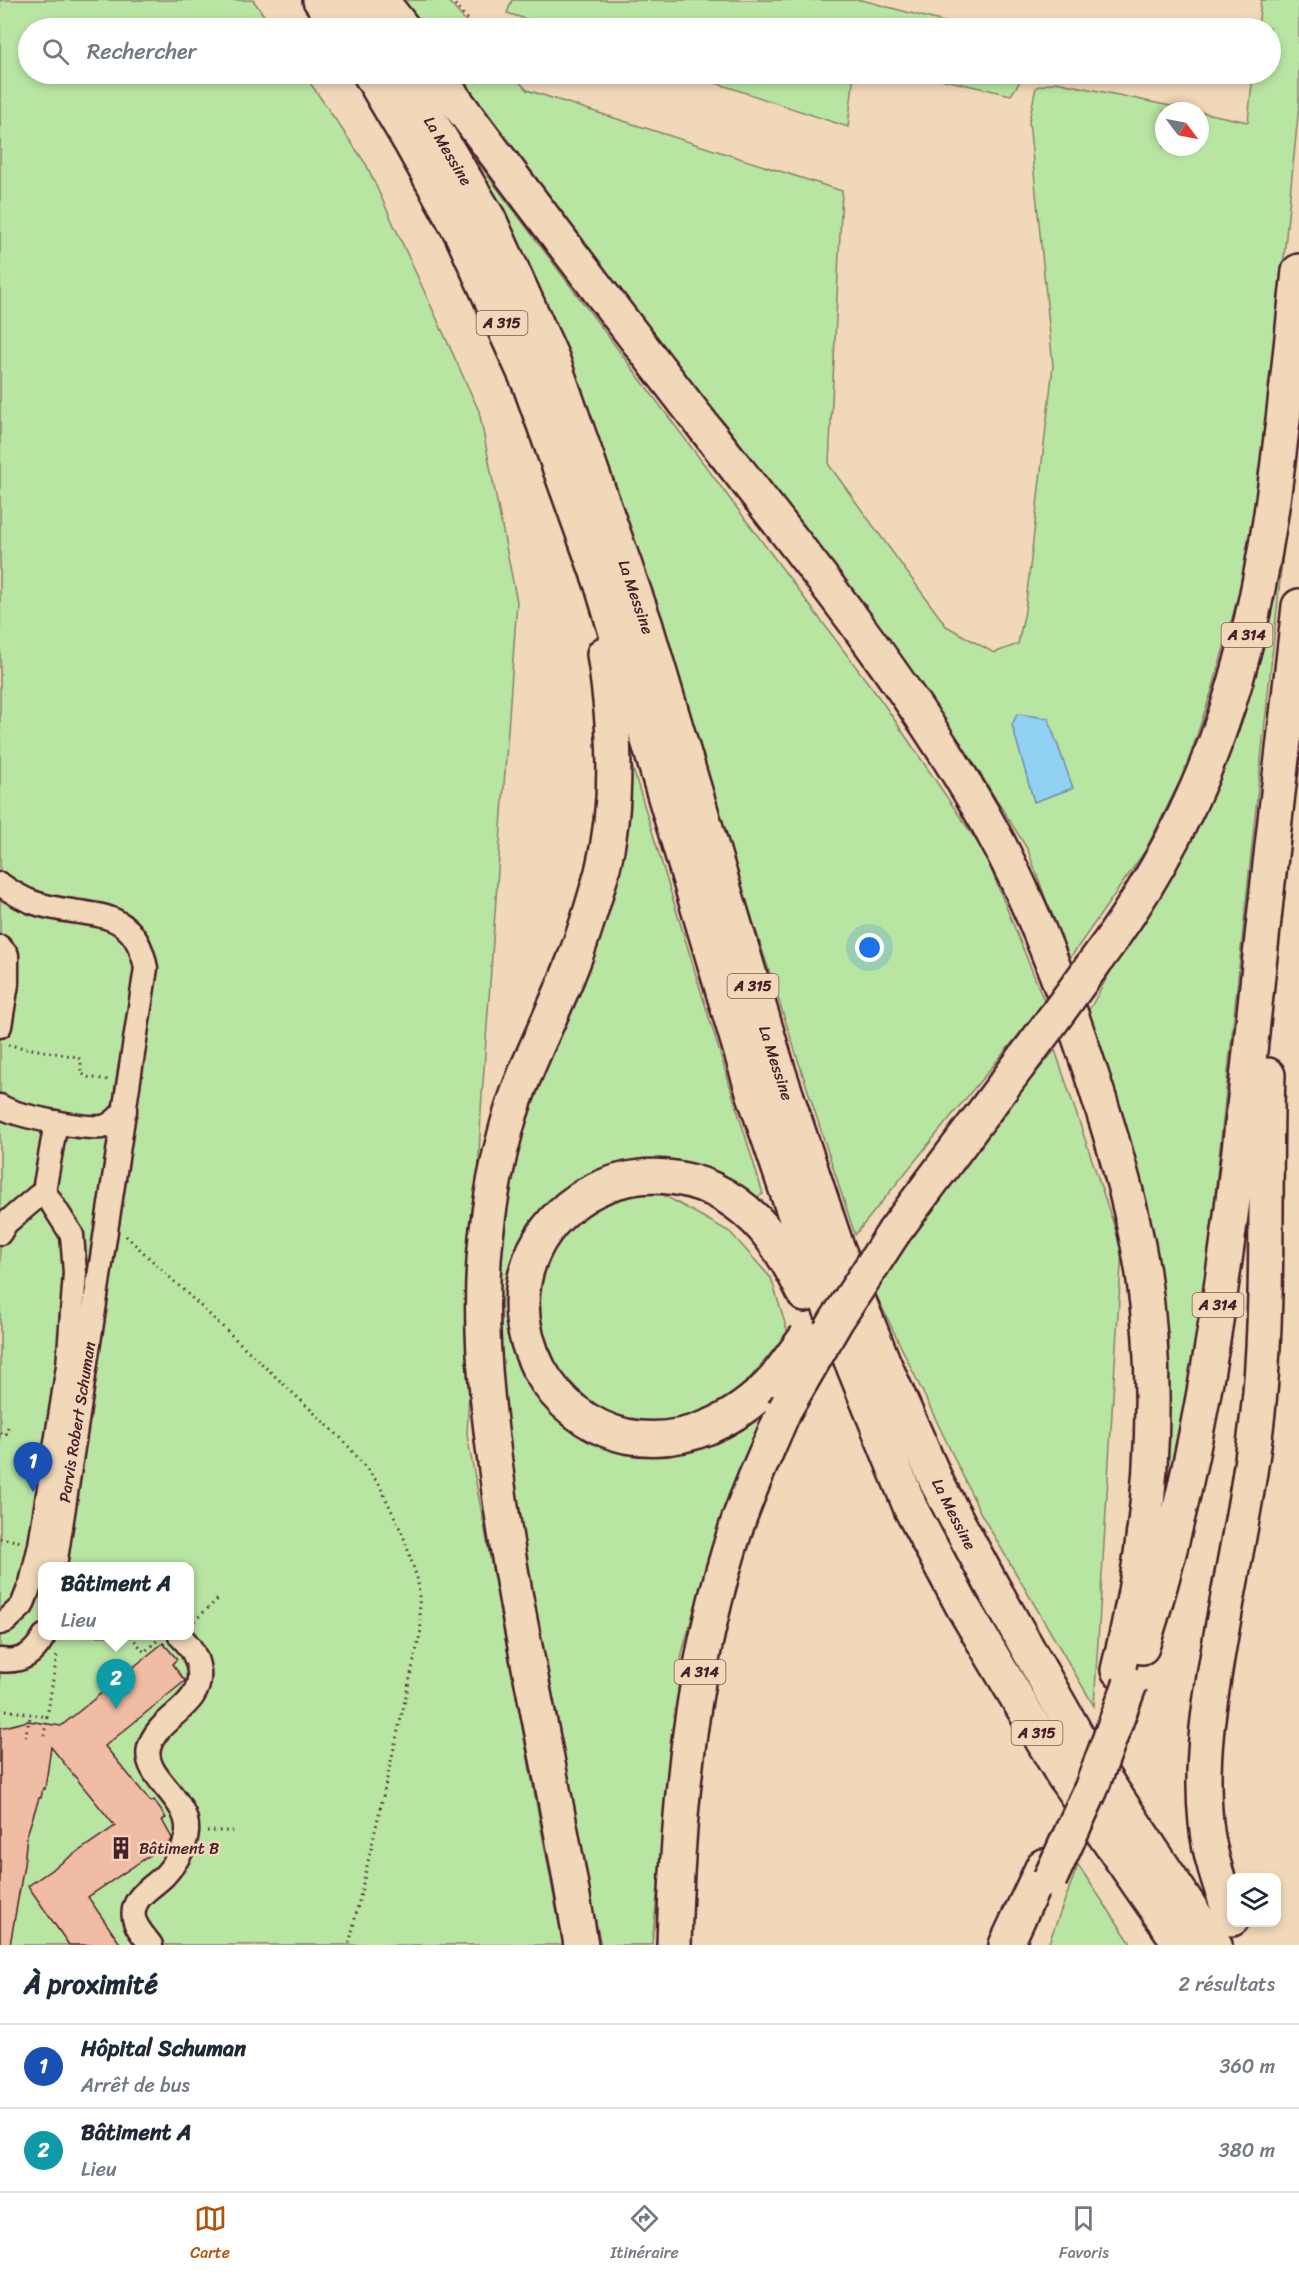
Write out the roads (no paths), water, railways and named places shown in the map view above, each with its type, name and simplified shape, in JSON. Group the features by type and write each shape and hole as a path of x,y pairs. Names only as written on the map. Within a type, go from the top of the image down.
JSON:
{"highway":[{"path":"320,0 333,18"},
{"path":"353,0 366,18"},
{"path":"381,0 395,18"},
{"name":"La Messine","path":"376,84 410,140 460,233 529,383 602,586 759,1111 808,1254 911,1509 963,1607 1047,1749 1181,1945"},
{"name":"La Messine","path":"408,84 489,219 552,358 645,622 779,1073 836,1244 885,1366 938,1485 1084,1748 1215,1945"},
{"path":"443,84 535,208 813,566 882,659 974,799 1024,895 1046,944 1110,1134 1129,1203 1144,1286 1150,1346 1151,1427 1147,1490 1135,1590 1127,1634 1124,1677"},
{"name":"A 314","path":"674,1945 681,1805 689,1732 701,1665 719,1587 738,1524 784,1411 891,1225 1046,1029 1136,903 1171,841 1206,766 1231,695 1254,603 1270,515 1299,272"},
{"path":"581,1945 570,1875 503,1529 489,1420 483,1326 486,1238 494,1182 507,1125 527,1069 574,962 603,868 609,833 614,782 614,738 603,645 602,586"},
{"name":"A 314","path":"1015,1945 1046,1873 1091,1789 1124,1677 1157,1600 1178,1518 1211,1354 1242,1130 1299,606"},
{"path":"1227,1905 1206,1826 1203,1764 1206,1727 1243,1518 1260,1391 1266,1137 1274,978 1265,918"},
{"path":"891,1225 792,1357 775,1379 735,1414 687,1435 669,1438 637,1438 597,1427 568,1406 555,1393 544,1377 527,1341 523,1323 522,1300 525,1278 543,1235 558,1218 590,1192 609,1183 632,1178 670,1176 692,1181 734,1202 769,1234 795,1275 911,1509"},
{"path":"1006,1945 1046,1873"},
{"path":"1235,1927 1243,1945"}],"street":[{"name":"Parvis Robert Schuman","path":"0,884 34,903 115,919 135,937 143,951 146,968 56,1562"},
{"path":"0,947 7,955 7,984 0,1026"},
{"path":"0,1106 8,1111 56,1122 103,1127 115,1121 125,1111"},
{"path":"0,1233 6,1223 44,1191 56,1122"},
{"name":"Parvis Robert Schuman","path":"99,1278 93,1259 95,1223 101,1198 114,1175"},
{"name":"Parvis Robert Schuman","path":"0,1623 6,1621 22,1606 31,1583 47,1508 68,1366 75,1273 72,1235 44,1191"},
{"path":"151,1945 137,1926 134,1908 137,1899 164,1876 177,1860 187,1830 182,1807 152,1768 148,1758 149,1746 155,1735 194,1696 200,1680 198,1665 192,1649 184,1640"},
{"path":"0,1660 10,1662 30,1655 51,1641"}],"water":[{"path":"1017,714 1048,718 1073,788 1034,802 1012,725"}],"place":[{"name":"Hôpital Schuman","path":"33,1492"},
{"name":"Bâtiment A","path":"116,1709"},
{"name":"Bâtiment B","path":"121,1848"}]}
